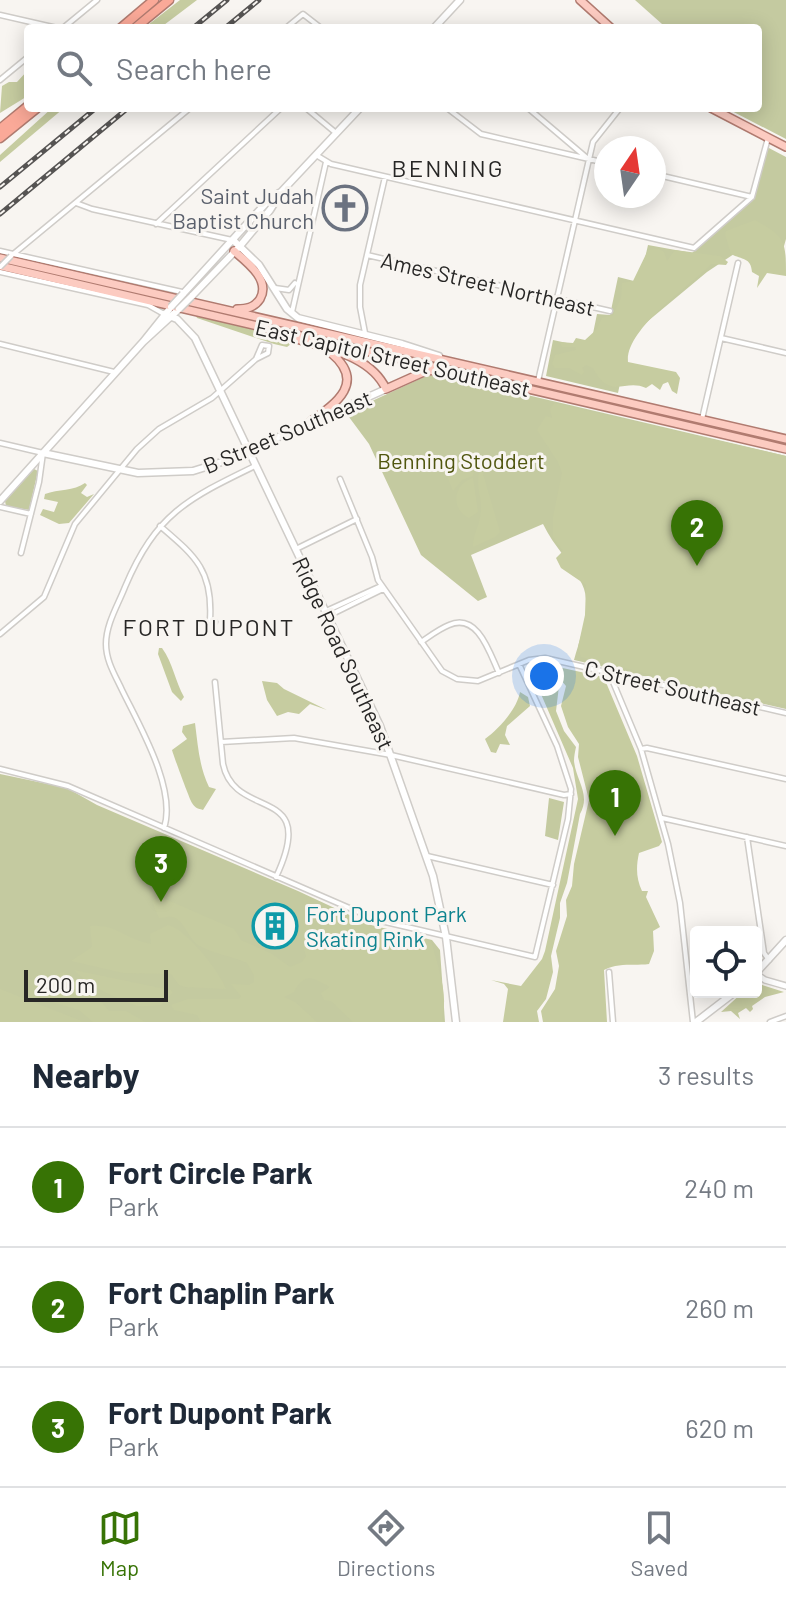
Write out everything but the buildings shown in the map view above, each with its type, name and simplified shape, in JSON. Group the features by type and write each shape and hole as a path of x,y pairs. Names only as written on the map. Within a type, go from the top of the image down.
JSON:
{"highway":[{"path":"123,24 154,0"},
{"path":"140,24 169,0"},
{"path":"2,133 24,109"},
{"path":"2,133 31,112"}],"main road":[{"path":"438,24 460,0"},
{"path":"580,0 607,24"},
{"path":"0,499 143,342 164,314 187,294 356,112"},
{"path":"719,112 786,147"},
{"path":"231,244 259,265 292,314 305,322 416,348 456,367"},
{"path":"197,303 246,309 259,299 261,280 231,244"},
{"path":"0,258 456,367 538,381 786,439"},
{"name":"East Capitol Street Southeast","path":"0,268 456,367 786,449"},
{"path":"143,342 179,309 187,294"},
{"path":"164,314 172,316"},
{"name":"Ridge Road Southeast","path":"172,316 195,338 366,692 427,856 446,937 456,1022"},
{"path":"256,325 360,362 378,377 386,389 426,371 456,367"},
{"path":"311,421 338,402 346,383 341,363 318,346"},
{"name":"B Street Southeast","path":"42,453 120,470 151,474 184,472 217,464 386,389"},
{"path":"762,967 786,940"},
{"path":"694,1022 727,998"}],"street":[{"path":"65,24 97,0"},
{"path":"291,24 303,14 316,24"},
{"path":"0,15 42,24"},
{"path":"0,80 24,60"},
{"path":"164,314 148,305 0,268 185,112"},
{"path":"156,224 277,112"},
{"path":"311,112 336,133"},
{"path":"452,112 478,133 594,160"},
{"path":"533,112 589,159"},
{"path":"538,381 589,159 595,139 617,112"},
{"path":"316,155 326,162 694,248 752,197 768,138"},
{"path":"292,314 326,162"},
{"path":"365,336 359,299 385,176"},
{"path":"666,177 752,197"},
{"path":"76,203 231,244"},
{"path":"0,251 187,294"},
{"name":"Ames Street Northeast","path":"367,255 610,311"},
{"path":"702,419 738,263"},
{"path":"273,287 289,290 297,281"},
{"path":"721,338 786,353"},
{"path":"0,344 115,373"},
{"path":"0,634 44,597 75,524 137,449 155,432 220,391 256,359"},
{"name":"B Street Southeast","path":"0,443 42,453"},
{"path":"21,553 42,453"},
{"path":"164,828 165,802 157,767 109,665 106,646 110,623 136,562 160,526 194,497 255,466"},
{"name":"C Street Southeast","path":"340,479 382,587 400,608 437,667 457,679 478,681 537,658 550,658 786,713"},
{"path":"0,507 31,514"},
{"path":"296,549 357,519"},
{"path":"160,526 194,556 203,570 211,595 210,620"},
{"path":"327,613 382,587"},
{"path":"421,642 450,624 466,624 479,633 499,673"},
{"path":"0,769 68,786 377,920 535,957 571,794 569,777 557,746 519,664"},
{"path":"613,673 613,682 641,749 662,818 680,903 694,1022"},
{"path":"215,682 223,767 231,783 238,790 274,808 288,825 290,846 276,877"},
{"path":"221,742 287,737 391,755 564,795 571,794"},
{"path":"641,749 786,779"},
{"path":"662,818 786,846"},
{"path":"747,837 764,953 769,960"},
{"path":"427,856 553,885"},
{"path":"609,972 613,1022"},
{"path":"762,978 786,986"},
{"path":"770,1022 786,1016"}],"green space":[{"path":"180,0 197,0 165,24 149,24"},
{"path":"635,0 786,0 786,139 734,112 762,112 762,24 662,24"},
{"path":"24,74 24,98 0,113 2,86 17,82"},
{"path":"48,112 59,112 0,162 0,155"},
{"path":"767,147 786,157 786,239 780,260 734,254 707,272 630,336 618,393 546,376 553,340 590,348 597,314 610,315 618,277 634,281 641,276 648,245 692,253 755,196"},
{"path":"755,220 778,236 784,248 786,265 786,276 767,273 757,288 759,276 752,272 748,261 731,254 725,234"},
{"path":"648,250 664,252 667,261 675,250 720,256 728,262 726,265 711,264 674,296 647,323 630,349 628,362 676,372 680,378 677,394 668,382 660,390 652,384 646,388 612,386 586,365 582,368 582,375 569,368 555,368 552,364 555,355 576,350 575,347 562,347 560,342 573,343 576,338 585,340 597,329 602,318 613,315 621,298 622,283 633,281"},
{"path":"195,314 257,330 291,344 287,347 274,344 197,318"},
{"name":"Benning Stoddert","path":"438,374 786,456 786,709 574,660 584,622 585,593 578,576 543,524 471,555 487,597 478,601 421,555 369,444 346,413 424,377"},
{"path":"554,403 786,456 786,705 715,691 581,657 578,647 585,615 586,585 561,568 556,558 563,551 553,537 553,517 562,473 537,430 546,416 552,418 550,409"},
{"path":"446,459 475,465 473,476 462,480 453,491 443,466"},
{"path":"481,467 500,532 473,547 481,511 478,478"},
{"path":"34,469 38,471 29,510 6,506 5,501"},
{"path":"473,478 478,512 469,518 459,509 456,497 461,486"},
{"path":"87,485 81,493 87,497 94,494 69,523 59,524 40,515 43,509 54,512 58,502 44,499 45,494"},
{"path":"159,648 166,654 184,697 181,701 172,692 158,654"},
{"path":"546,664 554,665 550,672 559,686 556,711 564,731 576,747 575,768 584,800 560,903 560,918 551,956 553,972 546,999 537,1011 539,1022 503,1022 508,989 504,984 491,980 521,986 542,959 578,799 573,768 531,671"},
{"path":"558,667 605,680 637,756 662,842 639,853 637,863 640,886 642,891 648,891 646,897 660,927 653,931 654,951 649,964 621,965 604,970 607,1022 543,1022 541,1011 555,989 559,966 556,951 567,916 566,900 572,886 589,800 578,757 579,744 568,727 561,706 566,686 556,674"},
{"path":"262,681 277,683 327,710 310,704 299,714 288,712 277,716 267,700"},
{"path":"520,692 528,697 530,706 507,726 505,735 510,745 500,744 496,753 491,752 485,739 507,718"},
{"path":"195,723 203,771 209,787 216,789 203,810 192,803 172,750 187,739 182,732 183,726"},
{"path":"0,774 67,788 97,805 371,925 432,940 440,950 445,1022 0,1022"},
{"path":"549,798 564,802 558,840 545,836"},
{"path":"157,898 234,929 241,940 272,954 290,967 302,962 306,956 303,946 322,932 327,911 384,931 431,941 443,988 443,1022 353,1022 331,1001 324,1000 321,993 330,987 310,978 284,997 295,1002 317,1022 201,1022 197,1015 174,1010 171,1005 188,999 239,999 241,996 231,984 249,985 254,982 254,975 247,963 198,945 176,918 159,918 152,901"},
{"path":"168,925 184,934 201,952 226,989 185,987 179,985 171,974 123,973 71,961 92,947 90,926 108,927 151,944 150,934"},
{"path":"74,970 173,992 161,1005 138,1006 103,991"},
{"path":"63,972 94,993 109,1011 126,1011 145,1022 93,1022 79,1010 49,1001 45,985"},
{"path":"762,985 784,992 765,997 752,1006 750,1012 746,1008 738,1013 740,1019 731,1011 721,1012 736,998 762,998"},
{"path":"0,989 79,1020 82,1022 0,1022"}],"railway":[{"path":"198,24 227,0"},
{"path":"230,24 259,0"},
{"path":"0,187 91,112"},
{"path":"0,214 123,112"}],"place":[{"name":"Saint Judah Baptist Church","path":"345,208"},
{"name":"Fort Chaplin Park","path":"697,566"},
{"name":"Fort Circle Park","path":"615,836"},
{"name":"Fort Dupont Park","path":"161,902"},
{"name":"Fort Dupont Park Skating Rink","path":"275,926"}],"district":[{"name":"BENNING","path":"448,167"},
{"name":"FORT DUPONT","path":"209,626"}]}
